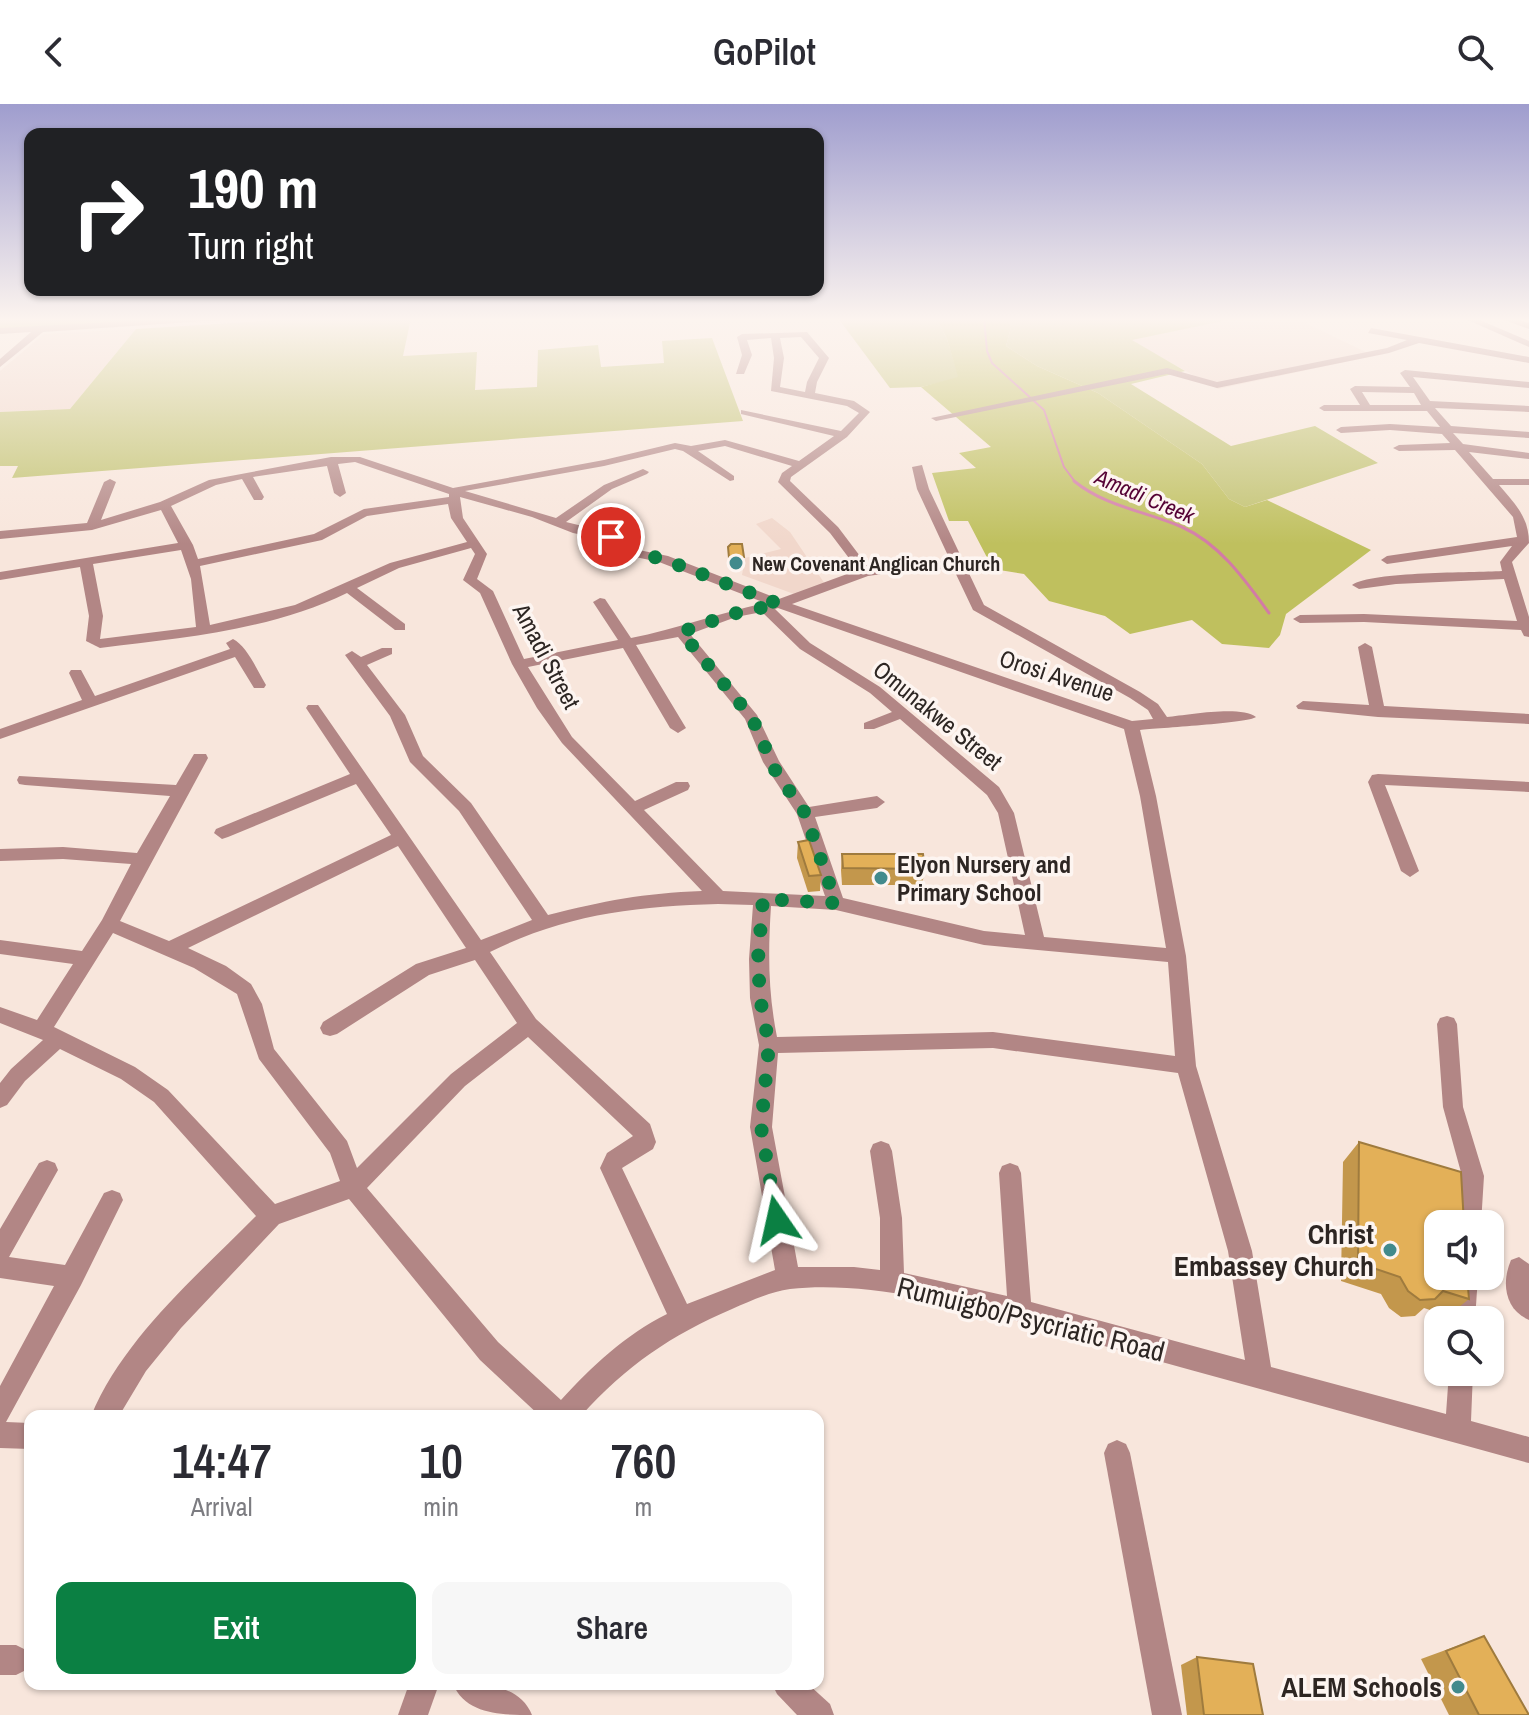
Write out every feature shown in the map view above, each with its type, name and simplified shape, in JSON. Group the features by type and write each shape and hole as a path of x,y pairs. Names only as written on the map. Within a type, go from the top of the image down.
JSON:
{"street":[{"path":"799,393 864,410 863,417 843,435 786,475 786,486 834,530 866,572"},
{"path":"936,418 1055,393"},
{"path":"1358,393 1367,408"},
{"path":"1417,393 1457,447 1519,516 1525,540"},
{"path":"1324,408 1428,406 1529,409"},
{"path":"745,412 843,435"},
{"path":"1341,430 1401,427 1529,435"},
{"path":"695,448 725,443 801,465"},
{"path":"194,564 318,537 364,513 675,446 686,448 730,478"},
{"path":"1399,448 1457,447 1529,456"},
{"name":"Orosi Avenue","path":"0,535 92,526 164,505 197,487 245,474 356,459 453,494 616,539 630,552 663,559 772,606 1131,726 1148,796 1177,956 1186,1066 1240,1251 1260,1378"},
{"path":"331,460 340,493"},
{"path":"918,467 923,489 957,566 972,597 987,615 1135,695 1153,707 1162,721"},
{"path":"558,522 608,487 643,472"},
{"path":"245,474 258,497"},
{"path":"92,526 110,482"},
{"path":"1490,482 1529,482"},
{"path":"86,562 96,616 95,643 224,628 303,608 399,564 473,544 458,520 453,494"},
{"path":"164,505 194,564 202,592 203,631"},
{"path":"1387,560 1525,540"},
{"path":"1300,619 1364,618 1528,629 1506,562 1525,540"},
{"name":"Amadi Street","path":"473,544 479,550 480,558 470,580 486,591 519,664 567,740 718,897"},
{"path":"0,576 187,545"},
{"path":"519,664 681,632 732,614 772,606 866,572 924,564 957,566"},
{"path":"1359,585 1396,580 1508,575"},
{"path":"350,589 400,627"},
{"path":"600,602 678,728"},
{"name":"Omunakwe Street","path":"772,606 805,646 875,690 1001,801 1013,837 1037,945"},
{"path":"224,628 259,685"},
{"path":"681,632 745,707 776,772 805,813 836,903"},
{"path":"1365,647 1378,712"},
{"path":"0,734 239,651"},
{"path":"387,651 355,659 397,715 416,758 465,807 544,923"},
{"path":"76,673 91,703"},
{"path":"1303,706 1529,719"},
{"path":"313,708 529,1025 642,1131 645,1142 615,1160 611,1168 682,1320"},
{"path":"869,726 903,713"},
{"path":"1131,726 1162,721 1248,717"},
{"path":"0,1099 49,1034 86,959 109,924 200,758"},
{"path":"222,833 361,776"},
{"path":"1410,871 1376,782 1378,779 1529,787"},
{"path":"25,780 181,791"},
{"path":"633,809 682,786"},
{"path":"805,813 877,802"},
{"path":"169,949 399,838"},
{"path":"0,855 63,853 142,859"},
{"path":"330,1028 409,976 480,951 508,935 632,901 718,897 836,903 984,938 1177,956"},
{"path":"763,899 758,959 760,998 769,1045 761,1127 788,1278"},
{"path":"109,924 169,949 243,988 259,1021 259,1038 266,1053 339,1148 353,1187 489,1351 554,1410"},
{"path":"0,947 86,959"},
{"path":"0,1015 49,1034 128,1073 161,1096 271,1216"},
{"path":"1447,1024 1453,1107 1473,1176 1471,1210"},
{"path":"108,1410 137,1362 172,1319 271,1216 353,1187 458,1080 529,1025"},
{"path":"769,1045 993,1040 1186,1066"},
{"path":"881,1151 891,1218 892,1283"},
{"path":"0,1250 47,1170"},
{"path":"1010,1173 1020,1311"},
{"path":"0,1412 112,1200"},
{"path":"0,1267 73,1277"},
{"path":"1519,1268 1519,1299 1529,1308"},
{"name":"Rumuigbo/Psycriatic Road","path":"567,1410 603,1373 658,1332 682,1320 754,1288 788,1278 854,1278 892,1283 1020,1311 1260,1378 1458,1428 1529,1450"},
{"path":"1458,1428 1460,1386"},
{"path":"0,1435 24,1436"},
{"path":"1117,1453 1167,1715"},
{"path":"413,1715 422,1690"},
{"path":"477,1690 517,1715"},
{"path":"793,1690 819,1715"}],"shaded area":[{"path":"0,393 83,393 70,409 0,412"},
{"path":"83,393 733,393 743,421 12,478 18,466 0,466 0,412 70,409"},
{"path":"928,393 1098,393 1202,464 1229,499 1245,507 1267,500 1371,550 1286,614 1280,635 1269,648 1222,644 1192,620 1130,634 1105,616 1049,601 1024,574 993,569 968,521 949,521 932,473 976,468 959,453 991,447"},
{"path":"1098,393 1146,393 1231,446 1315,426 1378,463 1245,507 1229,499 1202,464"},
{"path":"772,518 790,532 825,584 794,594 742,575 745,558 781,549 756,524"}],"building":[{"path":"742,544 744,557 729,558 728,547"},
{"path":"809,840 821,875 809,876 798,842"},
{"path":"842,854 923,854 925,869 843,868"},
{"path":"1359,1142 1461,1172 1463,1210 1424,1210 1424,1290 1468,1290 1469,1299 1443,1291 1435,1299 1420,1300 1408,1291 1400,1277 1358,1263"},
{"path":"1484,1636 1529,1715 1479,1715 1446,1651"},
{"path":"1197,1657 1253,1664 1263,1715 1204,1715"}],"waterway":[{"name":"Amadi Creek","path":"1025,393 1044,410 1064,467 1075,482"},
{"name":"Amadi Creek","path":"1075,482 1112,503 1168,521 1196,534 1231,564 1269,613"}],"place":[{"name":"New Covenant Anglican Church","path":"736,563"},
{"name":"Elyon Nursery and Primary School","path":"881,878"},
{"name":"Christ Embassey Church","path":"1390,1250"},
{"name":"ALEM Schools","path":"1458,1687"}],"route":[{"path":"611,537 620,541 630,552 663,559 779,604 732,614 681,632 752,718 776,772 805,813 836,903 763,899 758,959 760,998 769,1045 761,1127 777,1220"}]}
